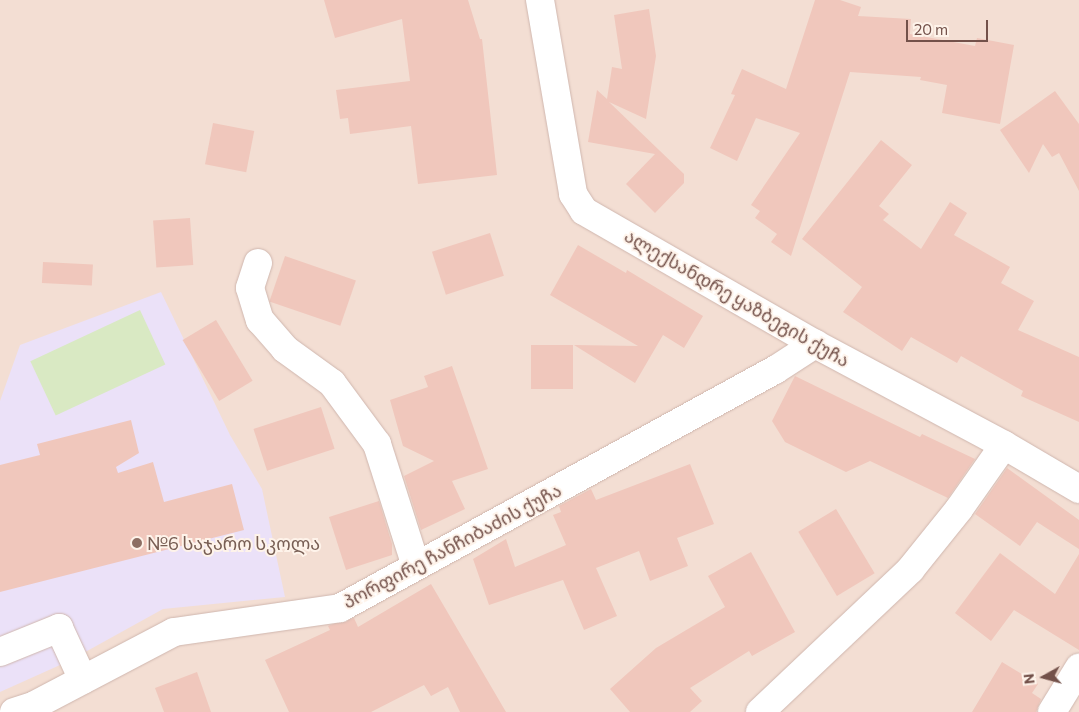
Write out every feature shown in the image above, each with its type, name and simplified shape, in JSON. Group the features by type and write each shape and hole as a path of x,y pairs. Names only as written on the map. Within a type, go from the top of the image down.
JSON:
{"street":[{"name":"ალექსანდრე ყაზბეგის ქუჩა","path":"540,0 573,194 584,211 815,344 1004,445 1079,490"},
{"path":"258,263 250,288 260,320 285,349 332,384 377,444 416,566"},
{"name":"პორფირე ჩანჩიბაძის ქუჩა","path":"14,712 36,705 174,632 340,608 775,370 815,344"},
{"path":"760,712 910,570 959,509 1004,445"},
{"path":"0,652 59,628 83,680"},
{"path":"1052,712 1079,668"}],"shaded area":[{"path":"0,0 1079,0 1079,712 0,712"},
{"name":"№6 საჯარო სკოლა","path":"161,292 230,435 262,489 285,597 163,609 69,661 0,692 0,401 20,345"}],"green space":[{"path":"140,310 165,364 56,416 30,361"}],"building":[{"path":"324,0 468,0 480,39 482,39 497,175 418,184 411,126 350,134 348,118 340,119 336,90 410,81 402,19 335,38"},
{"path":"815,0 840,0 861,7 858,16 911,19 910,34 975,46 977,38 1014,45 1000,124 942,113 947,85 920,80 921,77 850,72 791,256 771,242 777,234 755,218 760,211 751,205 800,133 756,118 737,161 710,148 735,95 731,94 742,69 786,89"},
{"path":"649,9 656,56 646,119 609,102 684,174 684,183 655,213 626,184 655,154 588,142 597,90 607,99 612,67 622,69 614,15"},
{"path":"1055,91 1079,124 1079,191 1059,153 1052,157 1043,144 1029,173 1000,130"},
{"path":"213,123 254,131 246,172 205,164"},
{"path":"881,140 912,165 879,206 889,214 883,220 921,249 950,202 967,213 954,235 1010,267 1001,283 1034,301 1018,330 1079,357 1079,422 1021,396 1023,391 961,356 957,363 911,337 902,351 843,312 862,287 802,239"},
{"path":"190,218 193,265 156,267 153,221"},
{"path":"490,233 504,276 446,295 432,252"},
{"path":"578,245 626,273 627,270 703,316 684,348 663,335 635,383 574,345 638,346 550,295"},
{"path":"285,256 356,280 340,326 269,301"},
{"path":"43,262 93,265 92,286 42,283"},
{"path":"216,320 253,381 219,401 183,340"},
{"path":"531,345 573,345 573,389 531,389"},
{"path":"452,366 488,469 452,481 465,509 421,530 404,476 434,461 403,446 390,400 428,387 424,376"},
{"path":"795,376 920,437 922,434 975,459 948,498 870,461 846,472 785,442 772,421"},
{"path":"321,407 335,449 267,471 253,429"},
{"path":"131,420 139,453 116,467 118,473 153,462 164,502 232,484 244,530 0,592 0,465 40,455 37,444"},
{"path":"690,464 714,524 677,538 688,566 650,581 639,551 596,568 617,616 584,630 563,580 489,605 473,559 506,539 515,567 566,545 553,515 561,512 559,506 591,489 596,500"},
{"path":"1007,468 1079,520 1079,549 1037,522 1020,546 975,514"},
{"path":"379,501 392,544 392,555 346,570 329,517"},
{"path":"836,509 875,573 837,596 798,532"},
{"path":"751,552 795,632 752,656 749,651 690,688 702,701 690,712 630,712 610,689 656,648 725,607 708,576"},
{"path":"1000,553 1055,594 1079,554 1079,650 1014,610 991,641 955,613"},
{"path":"431,584 506,712 460,712 448,687 431,696 424,685 371,712 289,712 265,660 330,630 328,626 330,625 354,618 358,627"},
{"path":"1002,662 1038,684 1032,693 1041,699 1036,712 972,712"},
{"path":"197,672 211,712 164,712 155,688"}],"place":[{"name":"№6 საჯარო სკოლა","path":"137,543"}]}
